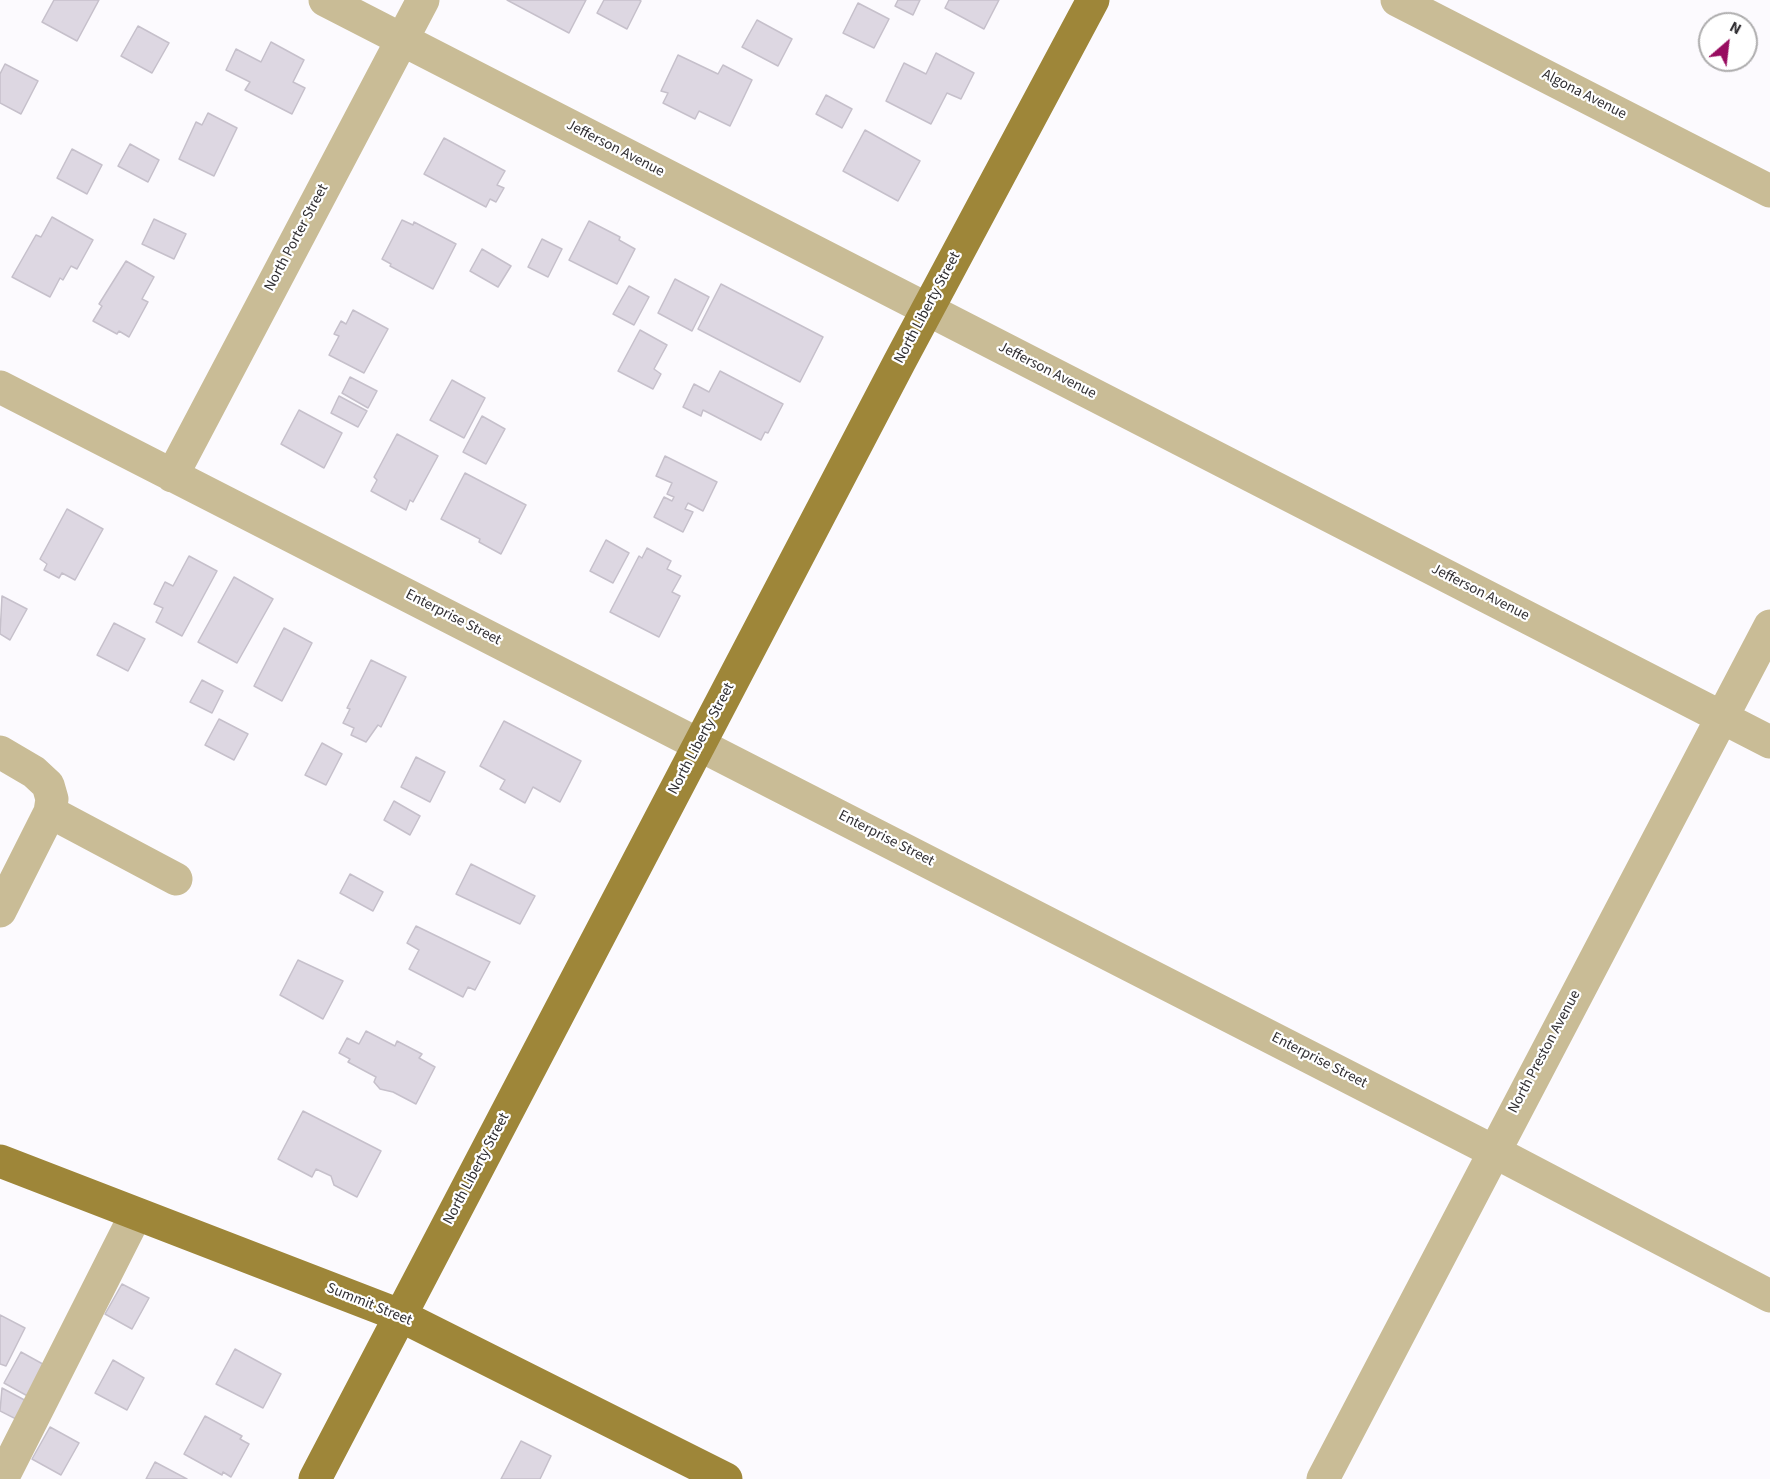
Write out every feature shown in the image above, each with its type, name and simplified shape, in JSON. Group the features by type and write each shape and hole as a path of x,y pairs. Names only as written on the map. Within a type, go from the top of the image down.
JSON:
{"main road":[{"name":"North Liberty Street","path":"315,1479 927,310 1093,0"},
{"name":"Summit Street","path":"0,1161 399,1316 726,1479"}],"street":[{"name":"Jefferson Avenue","path":"325,0 1770,742"},
{"name":"North Porter Street","path":"172,476 423,0"},
{"name":"Algona Avenue","path":"1397,0 1770,191"},
{"name":"Enterprise Street","path":"0,387 700,743 1770,1296"},
{"name":"North Preston Avenue","path":"1323,1479 1770,626"},
{"path":"0,752 34,772 48,785 52,799 50,812 0,911"},
{"path":"50,812 176,879"},
{"path":"2,1479 136,1214"}],"building":[{"path":"54,0 99,0 77,41 42,22"},
{"path":"507,0 586,0 569,33"},
{"path":"604,0 641,1 627,29 597,13"},
{"path":"898,0 920,0 913,15 895,6"},
{"path":"949,0 999,0 984,29 945,8"},
{"path":"858,3 889,19 874,48 843,33"},
{"path":"757,20 792,39 778,66 742,47"},
{"path":"138,26 169,43 152,73 121,56"},
{"path":"271,42 304,60 293,82 305,88 292,114 245,90 250,82 226,70 236,49 261,62"},
{"path":"936,53 974,73 961,99 947,93 931,124 886,101 904,63 926,74"},
{"path":"678,55 718,74 723,65 752,80 730,126 699,111 695,119 663,103 668,93 661,91"},
{"path":"5,64 38,81 21,114 0,103 0,74"},
{"path":"826,95 852,109 842,128 816,114"},
{"path":"208,113 237,128 214,176 179,159 196,122 202,125"},
{"path":"865,130 920,161 898,201 843,171"},
{"path":"444,138 505,171 497,185 504,188 496,202 490,199 486,207 424,174"},
{"path":"130,144 159,160 148,182 118,166"},
{"path":"72,149 102,165 87,194 57,178"},
{"path":"52,217 93,240 77,269 71,266 63,280 60,278 50,297 12,277 36,235 41,237"},
{"path":"154,219 186,234 174,259 142,244"},
{"path":"402,220 413,225 414,222 456,244 433,289 390,266 391,264 382,259"},
{"path":"589,221 620,237 619,240 635,249 617,284 569,260"},
{"path":"542,239 562,249 548,277 528,267"},
{"path":"482,249 511,266 498,287 470,271"},
{"path":"126,261 154,277 142,299 148,302 129,337 119,331 117,334 93,321 102,306 99,304"},
{"path":"675,279 709,297 692,331 658,313"},
{"path":"721,284 823,337 800,382 698,329"},
{"path":"629,286 649,297 634,325 613,314"},
{"path":"353,310 388,329 364,373 329,355 339,336 334,334 341,321 346,324"},
{"path":"640,330 667,345 654,369 661,374 653,389 618,371"},
{"path":"720,371 783,404 768,433 765,432 761,440 703,410 701,416 683,407 694,384 709,392"},
{"path":"350,377 377,391 368,408 342,393"},
{"path":"452,380 485,398 464,438 430,420"},
{"path":"339,396 367,411 358,427 331,413"},
{"path":"299,410 342,433 324,468 281,444"},
{"path":"482,416 505,429 486,464 463,452"},
{"path":"397,434 438,456 413,502 410,500 406,510 371,491 377,480 374,477"},
{"path":"665,456 717,482 703,511 688,503 685,509 693,512 683,532 654,517 664,497 672,501 674,497 667,494 672,483 656,476"},
{"path":"465,473 526,505 501,554 479,542 480,539 441,519"},
{"path":"67,509 103,529 75,580 62,573 59,578 44,570 47,564 40,559"},
{"path":"606,540 629,553 613,583 590,571"},
{"path":"647,548 671,561 667,569 681,576 672,592 680,596 659,637 610,612 639,556 642,558"},
{"path":"189,556 217,571 182,636 156,622 163,608 154,604 165,582 173,586"},
{"path":"234,577 273,599 237,663 198,642"},
{"path":"2,596 27,609 10,640 0,634"},
{"path":"114,623 145,639 128,671 97,655"},
{"path":"284,628 312,643 282,701 254,686"},
{"path":"371,660 406,677 381,727 378,725 366,742 351,735 354,728 343,723 350,709 347,708"},
{"path":"202,680 223,691 212,713 190,702"},
{"path":"219,719 248,734 234,760 205,745"},
{"path":"504,721 581,761 560,802 533,787 525,803 500,789 505,780 480,766"},
{"path":"322,743 342,754 326,785 305,775"},
{"path":"416,757 445,772 430,802 401,787"},
{"path":"394,801 420,816 410,835 384,820"},
{"path":"471,864 535,896 520,924 456,894"},
{"path":"350,874 383,892 373,911 340,893"},
{"path":"416,926 490,962 475,990 468,987 463,997 409,969 419,950 407,943"},
{"path":"298,960 343,981 323,1019 280,995"},
{"path":"366,1031 395,1046 397,1041 422,1054 419,1058 435,1067 416,1104 393,1092 380,1089 374,1082 376,1077 348,1062 350,1059 339,1053 347,1038 359,1044"},
{"path":"303,1111 381,1151 357,1197 334,1185 331,1176 316,1169 312,1177 278,1159"},
{"path":"122,1284 149,1298 132,1329 105,1314"},
{"path":"0,1315 25,1328 6,1366 0,1364"},
{"path":"235,1349 281,1374 263,1408 216,1384"},
{"path":"21,1352 50,1368 33,1399 4,1383"},
{"path":"113,1360 144,1378 127,1410 95,1393"},
{"path":"2,1388 32,1404 22,1422 0,1411"},
{"path":"205,1416 242,1436 240,1439 249,1444 231,1477 223,1472 222,1475 184,1454"},
{"path":"50,1427 79,1443 61,1475 32,1459"},
{"path":"521,1441 551,1456 540,1479 501,1479"},
{"path":"155,1462 187,1479 146,1479"}]}
